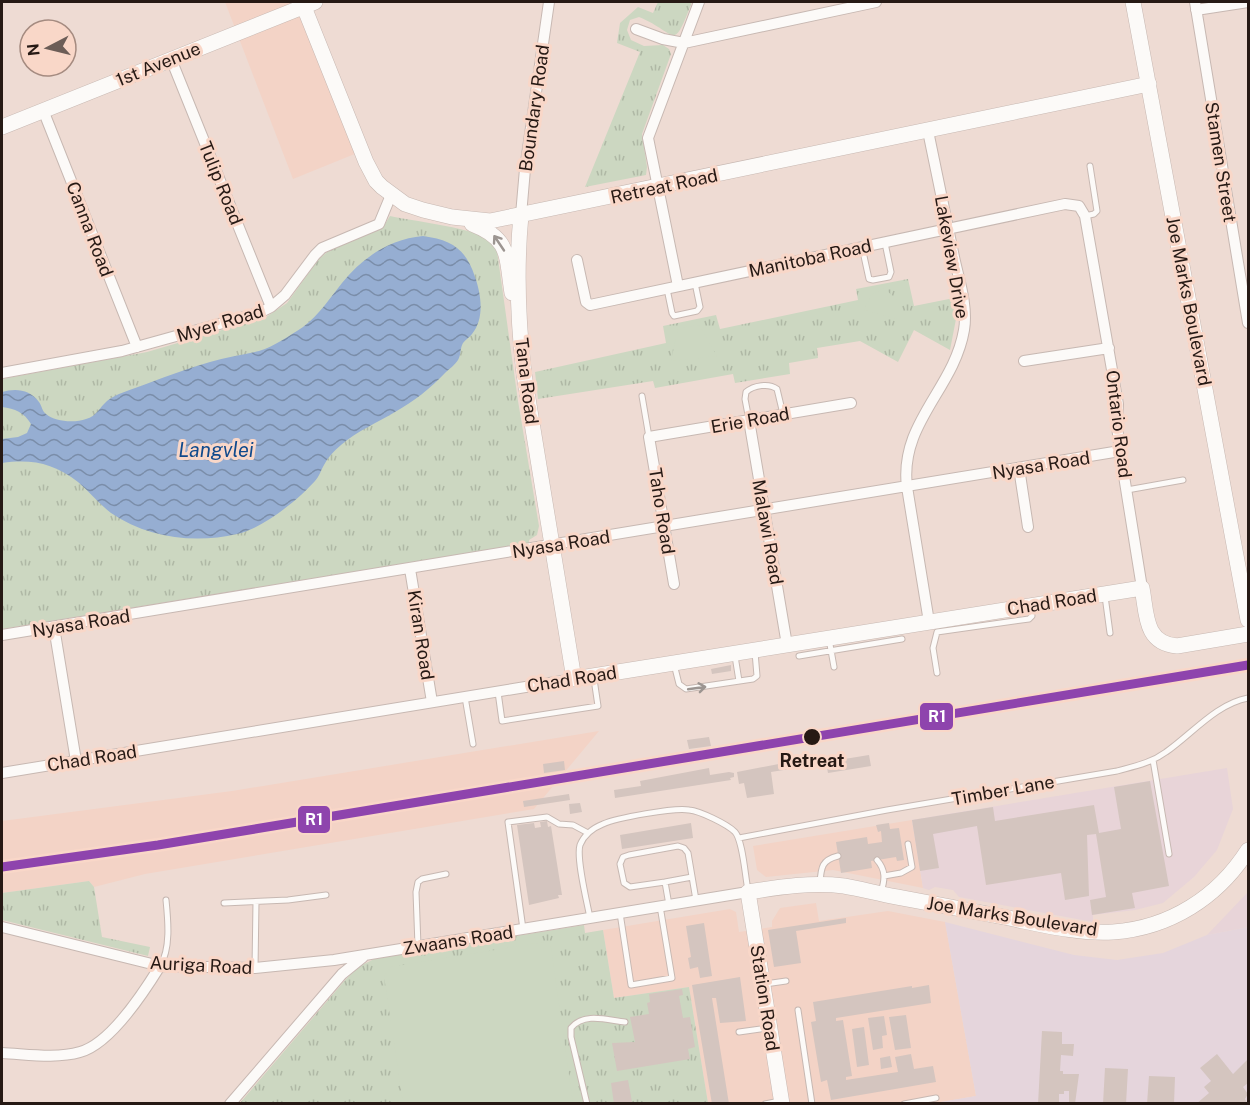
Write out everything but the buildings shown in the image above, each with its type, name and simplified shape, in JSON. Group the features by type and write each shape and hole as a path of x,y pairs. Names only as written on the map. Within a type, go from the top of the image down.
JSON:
{"main road":[{"name":"Joe Marks Boulevard","path":"1133,2 1248,620"},
{"name":"Retreat Road","path":"307,3 366,162 376,181 391,195 414,207 452,217 490,221 1149,84"},
{"name":"1st Avenue","path":"2,127 307,3"},
{"name":"Tana Road","path":"521,215 520,340 574,679"},
{"path":"452,217 485,229 501,242 505,253 520,340"},
{"name":"Chad Road","path":"574,679 787,645 830,644 929,622 1142,588"},
{"name":"Ontario Road","path":"1142,588 1151,632 1166,645 1177,646 1248,634"},
{"name":"Joe Marks Boulevard","path":"748,892 782,886 820,884 844,886 1061,928 1112,932 1149,926 1185,911 1230,876 1248,850"},
{"name":"Station Road","path":"748,892 782,1102"}],"street":[{"name":"Boundary Road","path":"521,215 524,178 549,2"},
{"path":"678,286 648,135 699,2"},
{"path":"636,29 663,39 684,43 843,5 876,2"},
{"path":"1195,6 1248,2"},
{"name":"Stamen Street","path":"1195,6 1248,317"},
{"name":"Tulip Road","path":"171,59 271,307"},
{"name":"Canna Road","path":"43,110 137,348"},
{"name":"Lakeview Drive","path":"928,131 963,297 964,328 957,355 910,444 906,464 929,622"},
{"name":"Myer Road","path":"2,373 137,348 259,313 285,296 322,248 379,224 391,195"},
{"name":"Manitoba Road","path":"577,260 588,305 1065,204 1082,211"},
{"name":"Ontario Road","path":"1082,211 1118,404 1117,426 1120,452 1142,588"},
{"path":"1024,361 1109,348"},
{"name":"Erie Road","path":"649,437 851,403"},
{"name":"Malawi Road","path":"749,420 787,645"},
{"name":"Taho Road","path":"649,437 674,584"},
{"name":"Nyasa Road","path":"2,636 1120,452"},
{"path":"1019,468 1028,527"},
{"name":"Kiran Road","path":"410,569 432,702"},
{"path":"54,627 76,761"},
{"name":"Chad Road","path":"2,773 574,679"},
{"name":"Zwaans Road","path":"230,1104 342,974 368,954 748,892"},
{"name":"Auriga Road","path":"2,927 160,966 255,968 310,963 368,954"},
{"path":"2,1053 71,1054 90,1048 117,1023 160,966"}],"lane":[{"path":"1082,211 1096,213 1098,208 1090,166"},
{"path":"862,247 868,277 873,280 891,274 885,243"},
{"path":"667,289 672,313 676,316 700,309 695,283"},
{"path":"749,420 745,399 746,392 751,388 771,385 777,389 783,414"},
{"path":"642,396 649,437"},
{"path":"1127,490 1183,480"},
{"path":"1104,594 1110,633"},
{"path":"937,673 933,648 937,632 1029,619 1032,616 1030,606"},
{"path":"799,656 830,644 902,639"},
{"path":"830,644 834,667"},
{"path":"674,663 679,684 686,689 739,681 756,678 754,650"},
{"path":"735,653 739,681"},
{"path":"498,692 502,721 593,707 598,706 593,676"},
{"path":"465,697 473,744"},
{"name":"Timber Lane","path":"739,838 887,810 1118,771 1153,760 1166,753 1215,713 1248,698"},
{"path":"1153,760 1169,854"},
{"path":"590,918 579,857 580,846 588,834 608,822 685,809 694,811 734,831 739,838 748,892"},
{"path":"524,929 508,822 547,817 559,824 573,825 588,834"},
{"path":"884,876 901,873 912,867 908,844"},
{"path":"692,877 634,887 627,885 622,879 621,860 629,855 678,846 684,848 688,853 696,900"},
{"path":"820,884 822,865 829,858 838,856"},
{"path":"877,860 884,876 881,894"},
{"path":"418,946 416,892 418,882 446,874"},
{"path":"620,913 631,985 672,978 664,906 665,882"},
{"path":"224,903 288,900 326,895"},
{"path":"160,966 166,947 166,900"},
{"path":"255,968 256,902"},
{"path":"763,984 786,981"},
{"path":"798,1010 812,1104"},
{"path":"587,1104 571,1037 571,1028 576,1022 587,1018 625,1022"},
{"path":"739,1032 770,1028"},
{"path":"904,1104 936,1098"},
{"path":"765,1104 782,1102"}],"shaded area":[{"path":"225,2 316,2 305,6 362,151 293,179"},
{"path":"599,731 534,809 145,874 94,887 89,881 2,893 2,821 232,791"},
{"path":"1227,768 1233,809 1217,850 1194,877 1163,903 1135,910 1093,915 1093,922 959,897 953,890 923,888 912,820"},
{"path":"912,820 923,888 833,870 766,877 757,870 753,846"},
{"path":"1248,892 1248,927 1207,935"},
{"path":"816,903 819,921 888,911 945,922 976,1096 929,1104 708,1103 689,987 614,998 603,930 730,909 736,912 739,932 772,927 772,921 780,908"},
{"path":"945,922 1074,955 1117,960 1163,953 1207,935 1248,927 1248,1103 929,1104 976,1096"}],"green space":[{"path":"658,2 692,2 677,34 668,33 639,17 630,20 627,30 631,40 644,46 663,45 669,49 671,54 642,134 646,175 585,187 640,52 617,43 620,23 638,7 653,13"},
{"path":"390,216 476,233 488,240 497,251 518,401 539,526 537,535 529,540 529,543 2,629 2,379 147,352 266,317 287,303 318,260 327,252 383,227"},
{"path":"908,279 914,306 954,298 956,319 950,350 914,330 898,362 860,341 817,348 818,358 789,363 790,374 735,383 733,374 655,388 653,381 538,399 535,372 666,343 663,326 716,315 720,329 858,300 856,289"},
{"path":"884,288 897,300 897,319 864,310 871,295"},
{"path":"699,325 717,356 671,361 678,328"},
{"path":"89,881 94,887 102,937 150,947 148,956 2,920 2,893"},
{"path":"584,925 585,933 603,930 614,998 689,987 708,1103 239,1104 346,979 360,966 374,959"},
{"path":"550,941 573,1103 403,1103 384,976 391,967"}],"water":[{"name":"Langvlei","path":"423,236 450,243 462,253 471,267 477,284 481,306 479,321 472,334 463,343 458,360 415,399 347,440 329,457 318,478 308,489 279,513 257,526 247,531 221,537 172,537 140,528 111,513 78,482 60,470 33,462 2,463 2,439 27,433 31,424 19,412 2,407 2,392 17,390 31,394 45,413 54,419 71,421 90,418 108,400 119,394 198,366 259,351 276,344 309,322 350,274 368,257 388,245"}],"transit line":[{"name":"R1","path":"2,867 158,845 1248,665"}],"place":[{"name":"Retreat","path":"812,737"}]}
